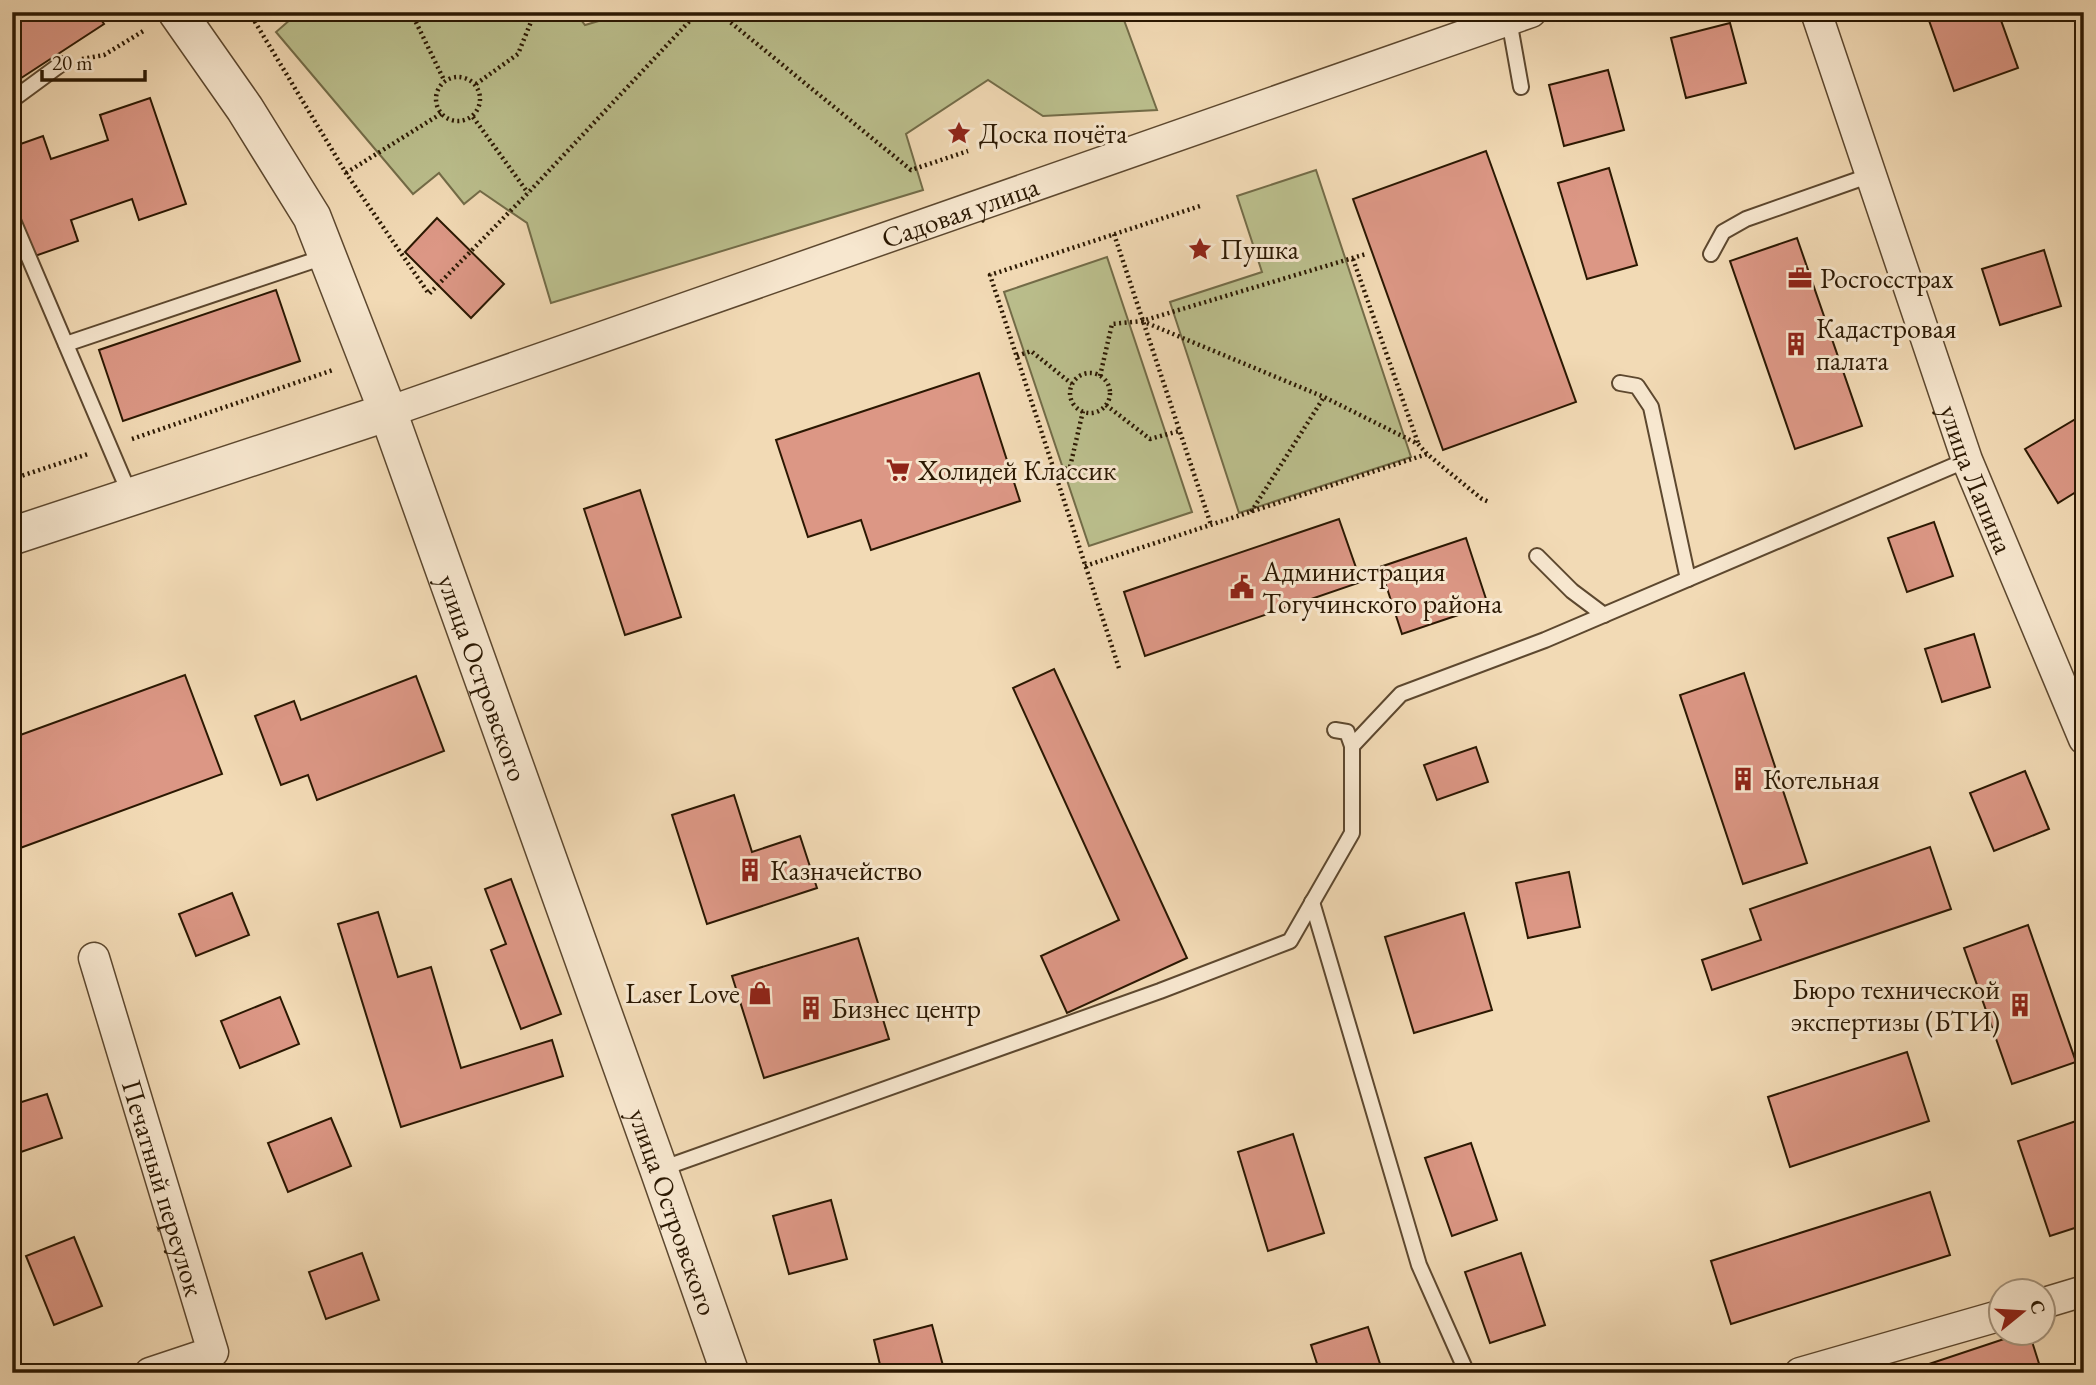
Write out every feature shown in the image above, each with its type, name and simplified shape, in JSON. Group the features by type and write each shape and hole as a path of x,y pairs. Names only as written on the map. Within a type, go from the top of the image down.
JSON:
{"street":[{"name":"улица Островского","path":"177,12 245,109 312,217 388,412 660,1170 730,1373"},
{"name":"улица Лапина","path":"1816,12 1966,460 2084,739"},
{"name":"Садовая улица","path":"388,412 1520,16"},
{"path":"12,536 388,412"},
{"name":"Печатный переулок","path":"94,958 213,1352 150,1373"},
{"path":"2058,1299 2084,1291"},
{"path":"1800,1373 1988,1319"}],"lane":[{"path":"1520,16 1521,87"},
{"path":"12,100 61,64"},
{"path":"1711,254 1723,232 1746,219 1871,175"},
{"path":"12,218 131,496"},
{"path":"66,344 327,256"},
{"path":"1620,383 1637,386 1651,407 1688,579"},
{"path":"1352,746 1401,694 1545,640 1966,460"},
{"path":"1537,556 1572,591 1604,615"},
{"path":"660,1170 1160,991 1290,941 1352,832 1352,746 1347,733 1335,730"},
{"path":"1312,902 1419,1265 1467,1373"}],"path":[{"path":"249,12 346,173 429,294 698,12"},
{"path":"411,12 444,80"},
{"path":"476,84 518,54 535,12"},
{"path":"718,12 911,170 968,151"},
{"path":"61,64 104,55 145,30"},
{"path":"462,76 476,84 479,107 473,117 462,122 451,121 442,113 436,99 444,80 462,76"},
{"path":"346,173 442,113"},
{"path":"473,117 528,193"},
{"path":"1119,668 990,275 1200,206"},
{"path":"1114,234 1211,525"},
{"path":"1100,376 1112,324 1142,321 1367,254"},
{"path":"1353,259 1418,444"},
{"path":"1142,321 1324,397 1418,444 1482,499 1489,502"},
{"path":"1017,356 1031,351 1072,384"},
{"path":"12,480 367,358"},
{"path":"1088,373 1100,376 1109,386 1106,405 1096,412 1083,411 1073,403 1072,384 1088,373"},
{"path":"1250,512 1324,397"},
{"path":"1106,405 1150,439 1179,431"},
{"path":"1055,473 1070,467 1083,411"},
{"path":"1085,566 1427,454"}],"green space":[{"path":"299,12 575,12 585,25 629,12 1121,12 1157,110 1043,116 988,80 906,134 923,190 551,303 527,223 480,191 464,204 439,173 413,194 276,32"},
{"path":"1316,170 1411,457 1239,513 1170,302 1262,272 1237,196"},
{"path":"1107,257 1192,512 1089,546 1004,292"}],"building":[{"path":"12,12 96,12 104,24 12,84"},
{"path":"1926,12 1998,12 2018,68 1954,91"},
{"path":"1730,23 1746,83 1686,98 1671,38"},
{"path":"1608,70 1624,130 1564,146 1549,85"},
{"path":"150,98 186,204 139,220 132,199 71,220 78,241 32,257 12,199 12,147 43,136 51,159 108,140 100,115"},
{"path":"1486,151 1576,402 1443,450 1353,199"},
{"path":"1609,168 1637,265 1587,279 1558,183"},
{"path":"437,218 504,284 471,318 405,252"},
{"name":"Кадастровая палата","path":"1797,238 1862,426 1795,449 1730,261"},
{"path":"2044,250 2061,306 2000,325 1982,269"},
{"path":"276,290 300,361 123,421 99,350"},
{"name":"Холидей Классик","path":"979,373 1020,501 871,550 861,520 808,537 776,440"},
{"path":"2084,414 2084,487 2058,503 2025,449"},
{"path":"640,490 681,617 625,635 584,509"},
{"name":"Администрация Тогучинского района","path":"1339,519 1361,582 1145,656 1124,592"},
{"path":"1934,522 1953,576 1907,592 1888,538"},
{"path":"1466,538 1488,605 1402,634 1380,567"},
{"path":"2084,551 2084,572 2077,554"},
{"path":"1974,634 1990,687 1942,702 1925,649"},
{"path":"1054,669 1187,958 1067,1013 1041,956 1119,920 1013,688"},
{"name":"Котельная","path":"1744,673 1807,863 1743,884 1680,695"},
{"path":"185,675 222,774 12,851 12,738"},
{"path":"416,676 444,751 317,800 308,775 281,785 255,716 294,701 301,720"},
{"path":"1476,747 1488,782 1437,800 1424,765"},
{"path":"2025,771 2049,829 1994,851 1970,793"},
{"name":"Казначейство","path":"734,795 752,852 800,836 817,888 707,924 672,815"},
{"path":"1930,847 1951,909 1712,990 1702,960 1761,940 1750,909"},
{"path":"1569,872 1580,927 1528,938 1516,883"},
{"path":"511,879 561,1014 521,1029 491,950 506,944 485,889"},
{"path":"232,893 249,935 196,956 179,914"},
{"path":"378,912 398,977 431,967 461,1068 552,1040 563,1076 401,1127 338,924"},
{"path":"1464,913 1492,1010 1414,1033 1385,937"},
{"name":"Бюро технической экспертизы (БТИ)","path":"2028,925 2076,1062 2012,1084 1964,948"},
{"name":"Бизнес центр","path":"858,938 889,1039 764,1078 732,976"},
{"path":"280,997 299,1044 240,1068 221,1021"},
{"path":"1907,1052 1929,1121 1790,1167 1768,1097"},
{"path":"47,1094 62,1138 12,1155 12,1105"},
{"path":"331,1118 351,1166 288,1192 268,1143"},
{"path":"2082,1119 2084,1225 2050,1236 2018,1141"},
{"path":"1293,1134 1324,1233 1268,1251 1238,1152"},
{"path":"1471,1143 1497,1220 1452,1236 1425,1158"},
{"path":"1930,1192 1950,1255 1731,1324 1711,1261"},
{"path":"831,1200 847,1259 789,1274 773,1216"},
{"path":"74,1237 102,1306 54,1325 26,1256"},
{"path":"362,1253 379,1300 326,1319 309,1272"},
{"path":"1521,1253 1545,1325 1490,1343 1465,1272"},
{"path":"932,1325 945,1373 882,1373 874,1340"},
{"path":"1368,1327 1383,1373 1320,1373 1311,1345"},
{"path":"1988,1344 2033,1346 2042,1373 1902,1373"}],"place":[{"name":"Доска почёта","path":"959,133"},
{"name":"Пушка","path":"1200,249"},
{"name":"Росгосстрах","path":"1800,278"},
{"name":"Кадастровая палата","path":"1796,344"},
{"name":"Холидей Классик","path":"898,470"},
{"name":"Администрация Тогучинского района","path":"1242,587"},
{"name":"Котельная","path":"1743,779"},
{"name":"Казначейство","path":"750,870"},
{"name":"Laser Love","path":"760,993"},
{"name":"Бюро технической экспертизы (БТИ)","path":"2020,1005"},
{"name":"Бизнес центр","path":"811,1008"}]}
